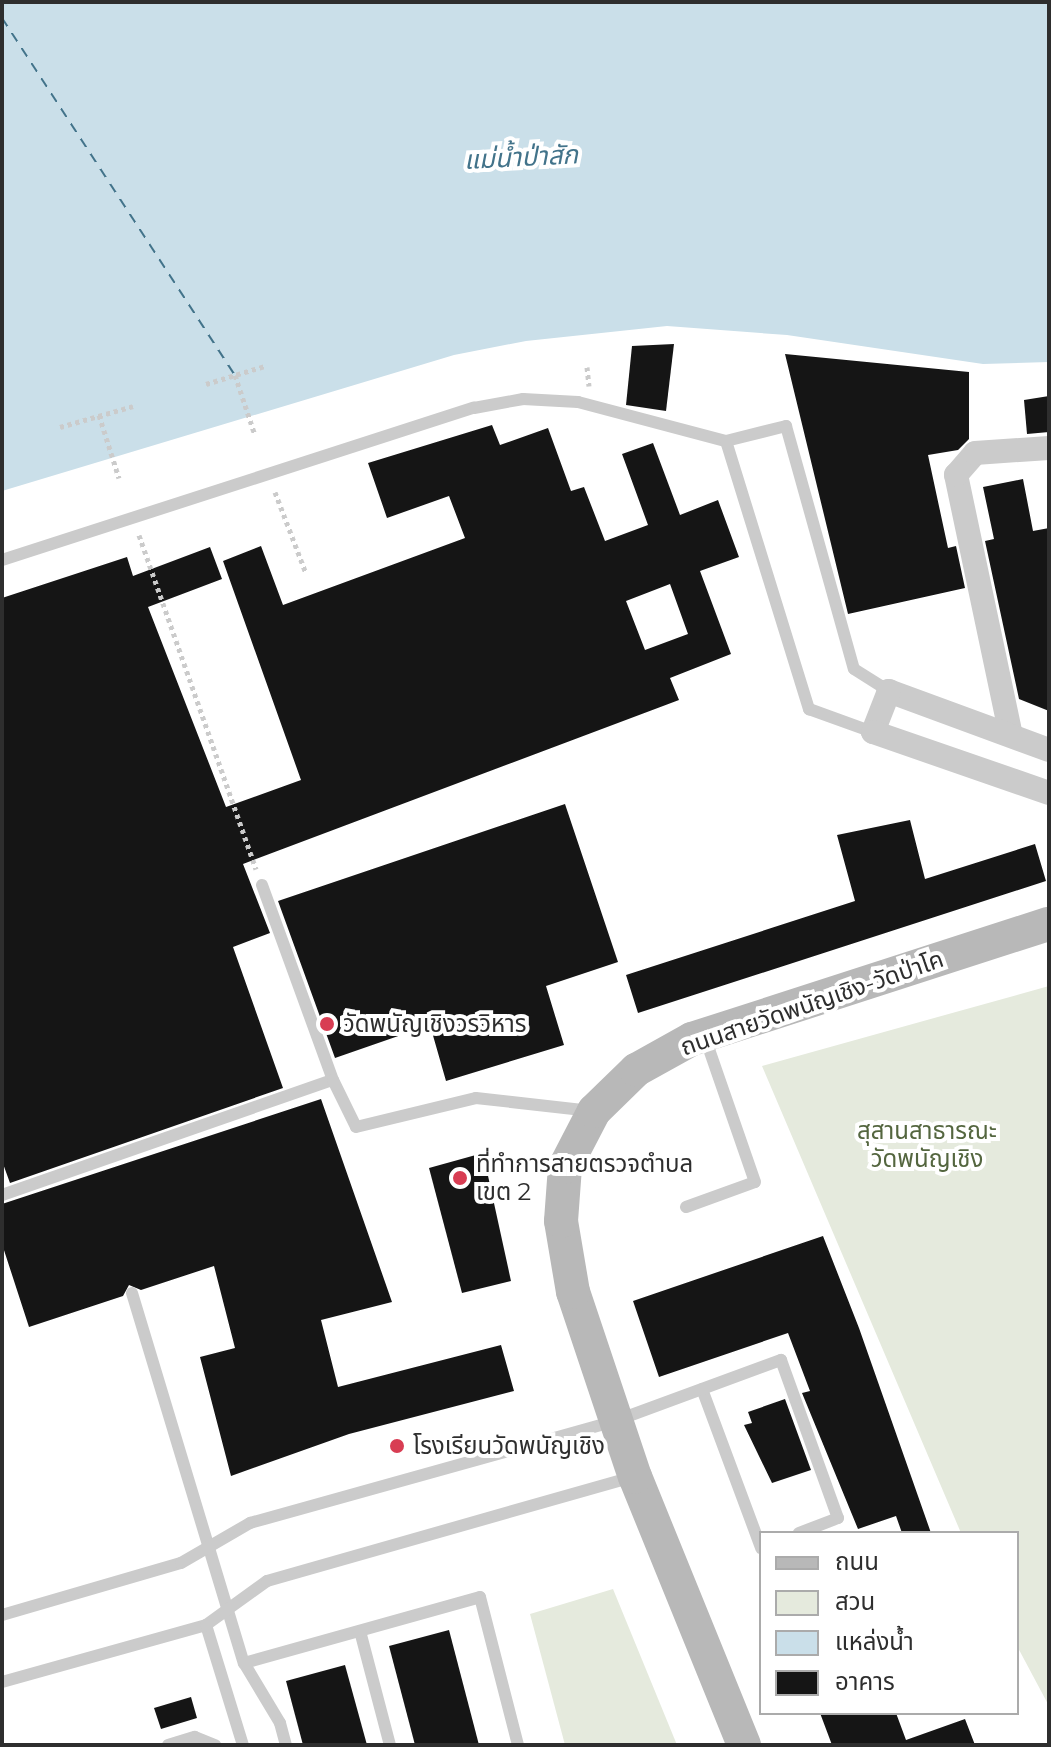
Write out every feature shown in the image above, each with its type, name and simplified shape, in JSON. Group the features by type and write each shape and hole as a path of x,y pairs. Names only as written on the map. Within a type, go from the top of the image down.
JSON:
{"main road":[{"name":"ถนนสายวัดพนัญเชิง-วัดป่าโค","path":"744,1745 635,1477 573,1292 561,1221 565,1167 594,1111 636,1070 704,1035 1047,930"}],"street":[{"path":"1010,731 956,475 975,453 1049,448"},
{"path":"1049,750 1010,731 889,691 873,732 1049,793"}],"lane":[{"path":"2,560 474,408 523,399 578,402 726,441 786,426 854,669 889,691"},
{"path":"726,441 809,709 873,732"},
{"path":"262,885 333,1080 356,1127 476,1098 594,1111"},
{"path":"686,1207 755,1182 704,1035"},
{"path":"2,1195 93,1168 333,1080"},
{"path":"132,1293 244,1663 280,1723 286,1745"},
{"path":"2,1615 181,1563 250,1523 615,1421 781,1360 838,1518 804,1531"},
{"path":"702,1389 759,1543"},
{"path":"2,1682 206,1625 267,1581 635,1477"},
{"path":"244,1663 480,1597 518,1745"},
{"path":"206,1625 243,1745"},
{"path":"360,1631 390,1745"},
{"path":"168,1745 195,1737 215,1745"}],"path":[{"path":"206,384 265,366"},
{"path":"235,375 255,435"},
{"path":"60,427 133,406"},
{"path":"99,415 119,478"},
{"path":"268,474 306,573"},
{"path":"133,518 262,885"}],"green space":[{"name":"สุสานสาธารณะ วัดพนัญเชิง","path":"1049,986 1049,1706 1019,1650 1019,1531 960,1531 762,1066"},
{"path":"613,1589 677,1745 565,1745 530,1614"}],"water":[{"name":"แม่น้ำป่าสัก","path":"2,2 1049,2 1049,362 983,364 787,335 667,326 526,341 454,355 2,491"}],"building":[{"path":"674,344 666,411 626,405 632,346"},
{"path":"785,354 969,372 969,439 958,450 928,455 948,548 956,546 965,588 848,614"},
{"path":"1049,396 1049,432 1027,434 1024,400"},
{"path":"492,425 500,445 548,428 571,491 584,487 605,541 648,525 622,454 653,443 680,515 718,500 739,557 700,571 731,654 670,678 679,700 243,864 270,933 233,947 283,1088 10,1183 2,1161 2,598 127,557 133,576 210,547 222,579 148,607 226,807 301,780 223,561 261,546 283,605 465,538 449,496 387,518 368,463","holes":["670,584 688,634 645,650 626,601"]},
{"path":"1023,479 1033,531 1049,528 1049,711 1019,699 985,541 994,539 983,487"},
{"path":"565,804 618,962 546,986 564,1045 446,1081 430,1025 335,1058 278,901"},
{"path":"910,820 925,879 1035,844 1046,881 638,1013 626,975 855,901 837,835"},
{"path":"321,1099 392,1302 321,1320 338,1387 501,1345 514,1391 349,1434 231,1476 200,1357 235,1348 214,1266 141,1290 129,1285 123,1296 29,1327 2,1244 2,1204"},
{"path":"483,1153 511,1281 462,1293 429,1168"},
{"path":"823,1236 930,1531 901,1531 896,1516 858,1529 802,1393 810,1391 788,1333 659,1377 633,1301"},
{"path":"785,1399 811,1470 772,1483 744,1425 752,1423 748,1412"},
{"path":"449,1630 479,1745 415,1745 389,1646"},
{"path":"345,1665 367,1745 303,1745 286,1681"},
{"path":"191,1697 197,1718 161,1729 154,1708"},
{"path":"821,1715 897,1715 906,1740 965,1719 975,1745 832,1745"}],"ferry route":[{"path":"2,18 235,375"}],"place":[{"name":"วัดพนัญเชิงวรวิหาร","path":"327,1024"},
{"name":"ที่ทำการสายตรวจตำบล เขต 2","path":"460,1178"},
{"name":"โรงเรียนวัดพนัญเชิง","path":"397,1446"}]}
